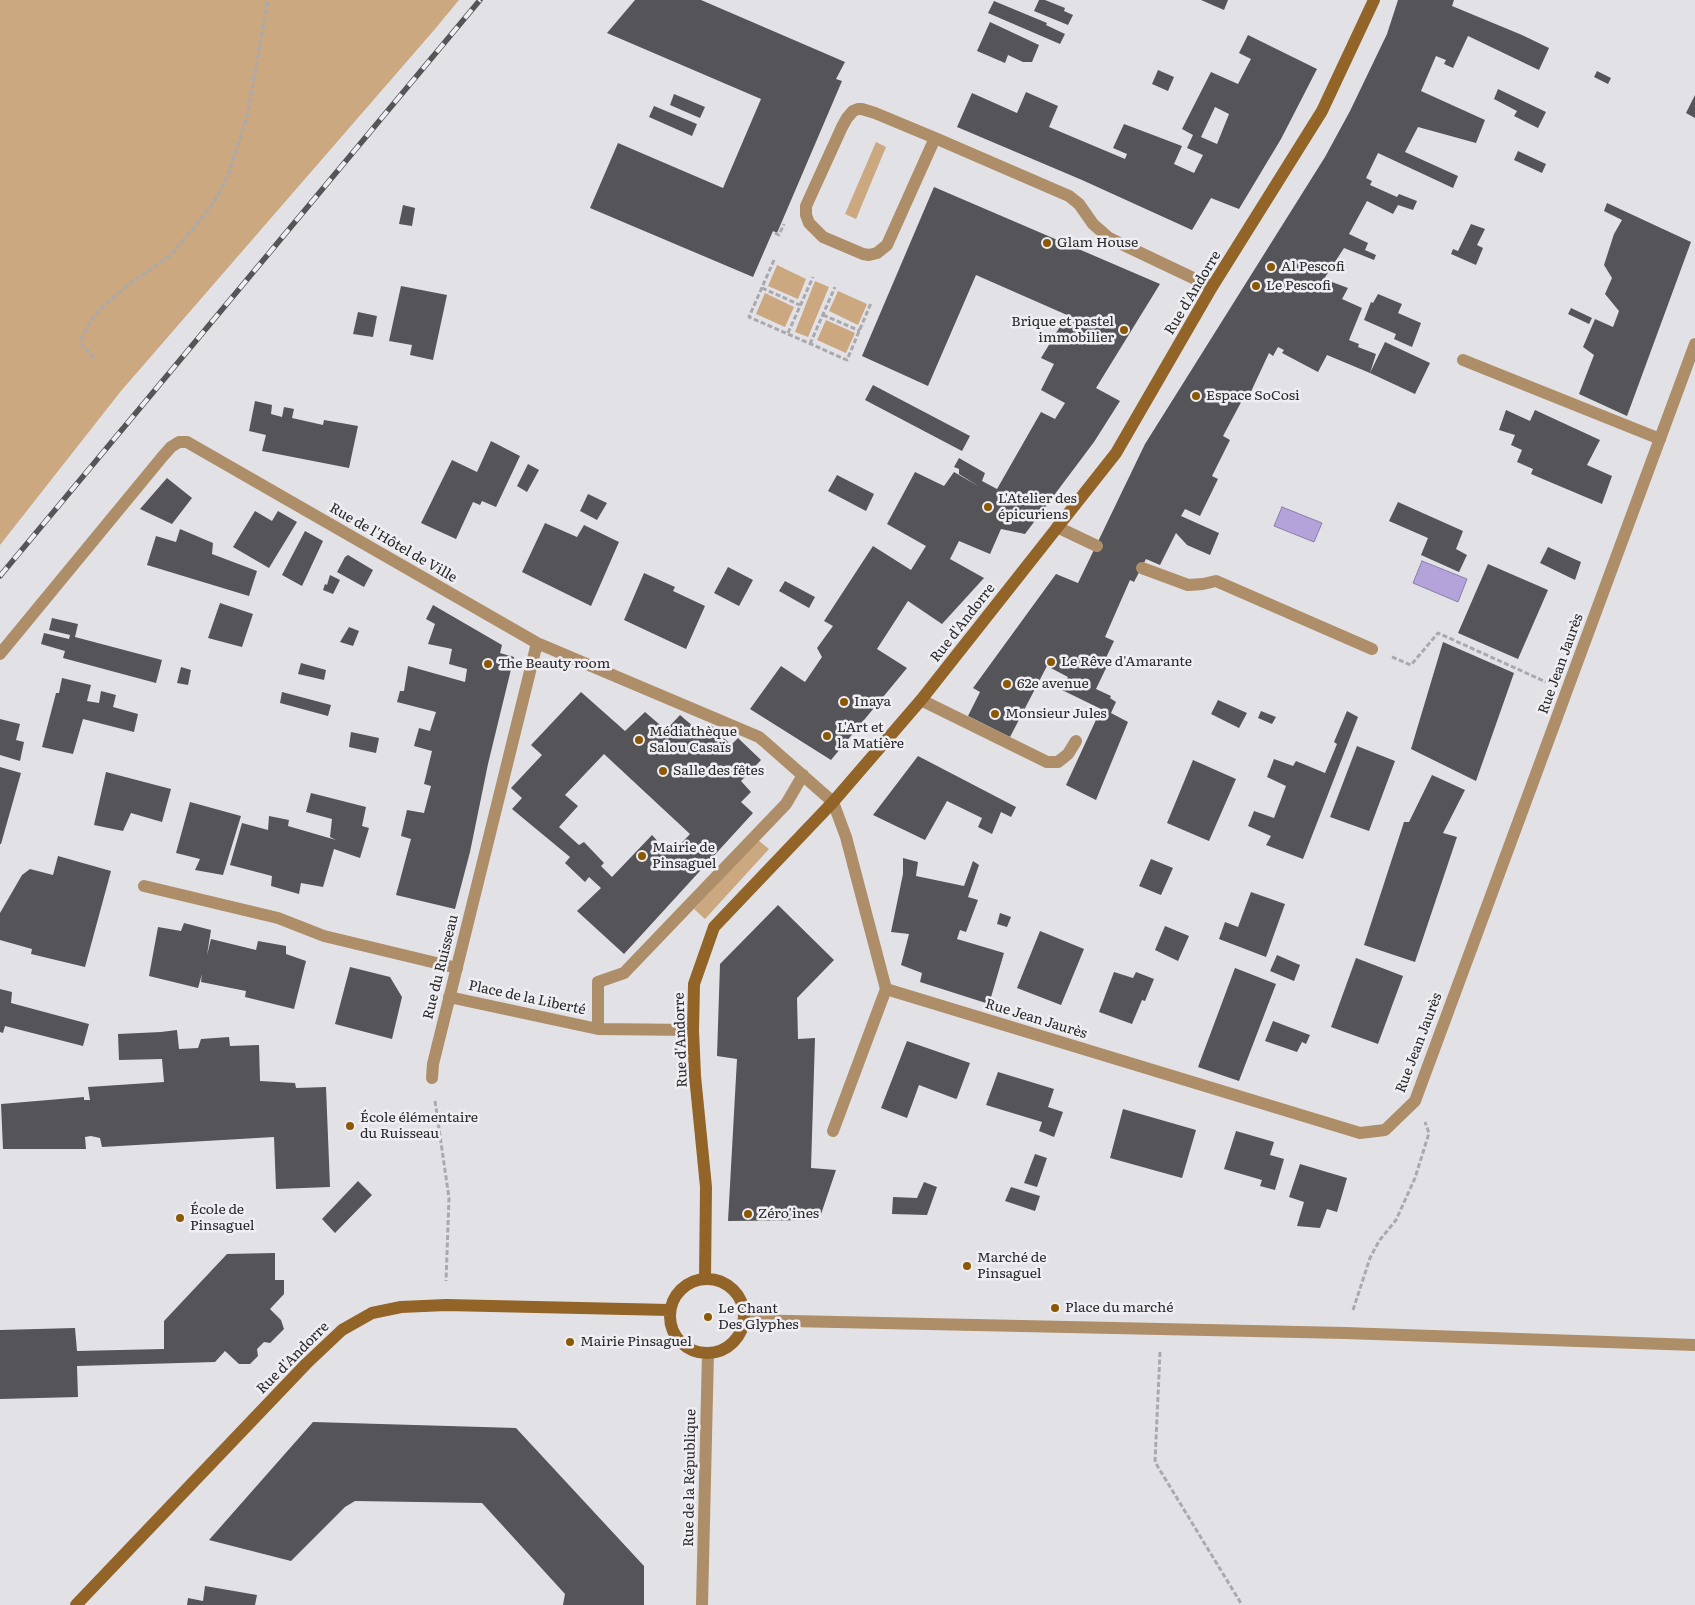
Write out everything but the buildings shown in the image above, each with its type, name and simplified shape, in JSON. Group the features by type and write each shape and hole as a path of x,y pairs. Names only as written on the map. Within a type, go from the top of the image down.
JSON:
{"main road":[{"name":"Rue d'Andorre","path":"705,1279 706,1187 695,1076 694,984 714,927 832,802 921,700 1116,452 1212,288 1322,111 1374,0"},
{"path":"705,1279 720,1282 733,1291 739,1299 744,1320 736,1339 719,1351 708,1353 697,1352 687,1347 673,1332 670,1321 670,1310 673,1300 686,1285 705,1279"},
{"name":"Rue d'Andorre","path":"76,1605 306,1364 342,1330 372,1314 401,1307 446,1305 670,1310"}],"street":[{"path":"935,138 886,245 877,253 863,254 823,237 809,223 806,215 806,206 842,127 853,111 862,109 875,112 1069,196 1079,204 1093,224 1109,238 1212,288"},
{"name":"Rue Jean Jaurès","path":"886,989 1360,1133 1385,1130 1415,1101 1695,344"},
{"path":"1463,360 1660,439"},
{"name":"Rue de l'Hôtel de Ville","path":"0,654 163,456 179,442 188,442 537,643 759,737 832,802"},
{"path":"1057,527 1097,546"},
{"path":"1142,568 1188,585 1216,581 1372,649"},
{"name":"Rue du Ruisseau","path":"432,1078 432,1064 537,643"},
{"path":"921,700 1047,762 1058,762 1068,754 1076,741"},
{"name":"Place de la Liberté","path":"598,1030 598,982 624,973 786,804 803,775"},
{"path":"832,802 846,837 886,989 833,1131"},
{"path":"144,886 278,918 324,936 457,968"},
{"name":"Place de la Liberté","path":"449,997 598,1030 693,1030"},
{"path":"744,1320 1161,1329 1695,1344"},
{"name":"Rue de la République","path":"702,1605 708,1353"}],"path":[{"path":"94,358 82,345 82,337 90,322 103,306 132,282 171,255 210,208 221,190 228,175 247,117 268,0"},
{"path":"774,260 750,317 847,360 871,304"},
{"path":"788,334 813,277"},
{"path":"810,344 835,287"},
{"path":"762,288 800,305"},
{"path":"823,315 860,331"},
{"path":"1372,649 1412,665 1438,633 1567,691"},
{"path":"432,1078 449,1198 446,1305"},
{"path":"1345,1334 1370,1258 1379,1241 1396,1220 1415,1178 1430,1133 1415,1101"},
{"path":"1161,1329 1155,1462 1242,1605"}],"shaded area":[{"path":"0,0 459,0 121,391 0,545"},
{"path":"876,142 886,147 856,219 845,214"},
{"path":"777,265 806,279 798,299 768,286"},
{"path":"815,281 829,287 808,337 795,332"},
{"path":"838,291 867,304 858,325 829,311"},
{"path":"765,293 794,307 785,327 756,314"},
{"path":"826,320 855,333 846,353 817,340"},
{"path":"1282,507 1322,523 1314,542 1274,526"},
{"path":"1422,561 1467,579 1458,602 1413,583"},
{"path":"758,840 769,849 705,919 694,909"}],"railway":[{"path":"0,576 480,0"}],"place":[{"name":"Glam House","path":"1047,243"},
{"name":"Al Pescofi","path":"1271,267"},
{"name":"Le Pescofi","path":"1256,286"},
{"name":"Brique et pastel immobilier","path":"1124,330"},
{"name":"Espace SoCosi","path":"1196,396"},
{"name":"L'Atelier des épicuriens","path":"988,507"},
{"name":"Le Rêve d'Amarante","path":"1051,662"},
{"name":"The Beauty room","path":"488,664"},
{"name":"62e avenue","path":"1007,684"},
{"name":"Inaya","path":"844,702"},
{"name":"Monsieur Jules","path":"995,714"},
{"name":"L'Art et la Matière","path":"827,736"},
{"name":"Médiathèque Salou Casaïs","path":"639,740"},
{"name":"Salle des fêtes","path":"663,771"},
{"name":"Mairie de Pinsaguel","path":"642,856"},
{"name":"École élémentaire du Ruisseau","path":"350,1126"},
{"name":"Zéro'ines","path":"748,1214"},
{"name":"École de Pinsaguel","path":"180,1218"},
{"name":"Marché de Pinsaguel","path":"967,1266"},
{"name":"Place du marché","path":"1055,1308"},
{"name":"Le Chant Des Glyphes","path":"708,1317"},
{"name":"Mairie Pinsaguel","path":"570,1342"}]}
